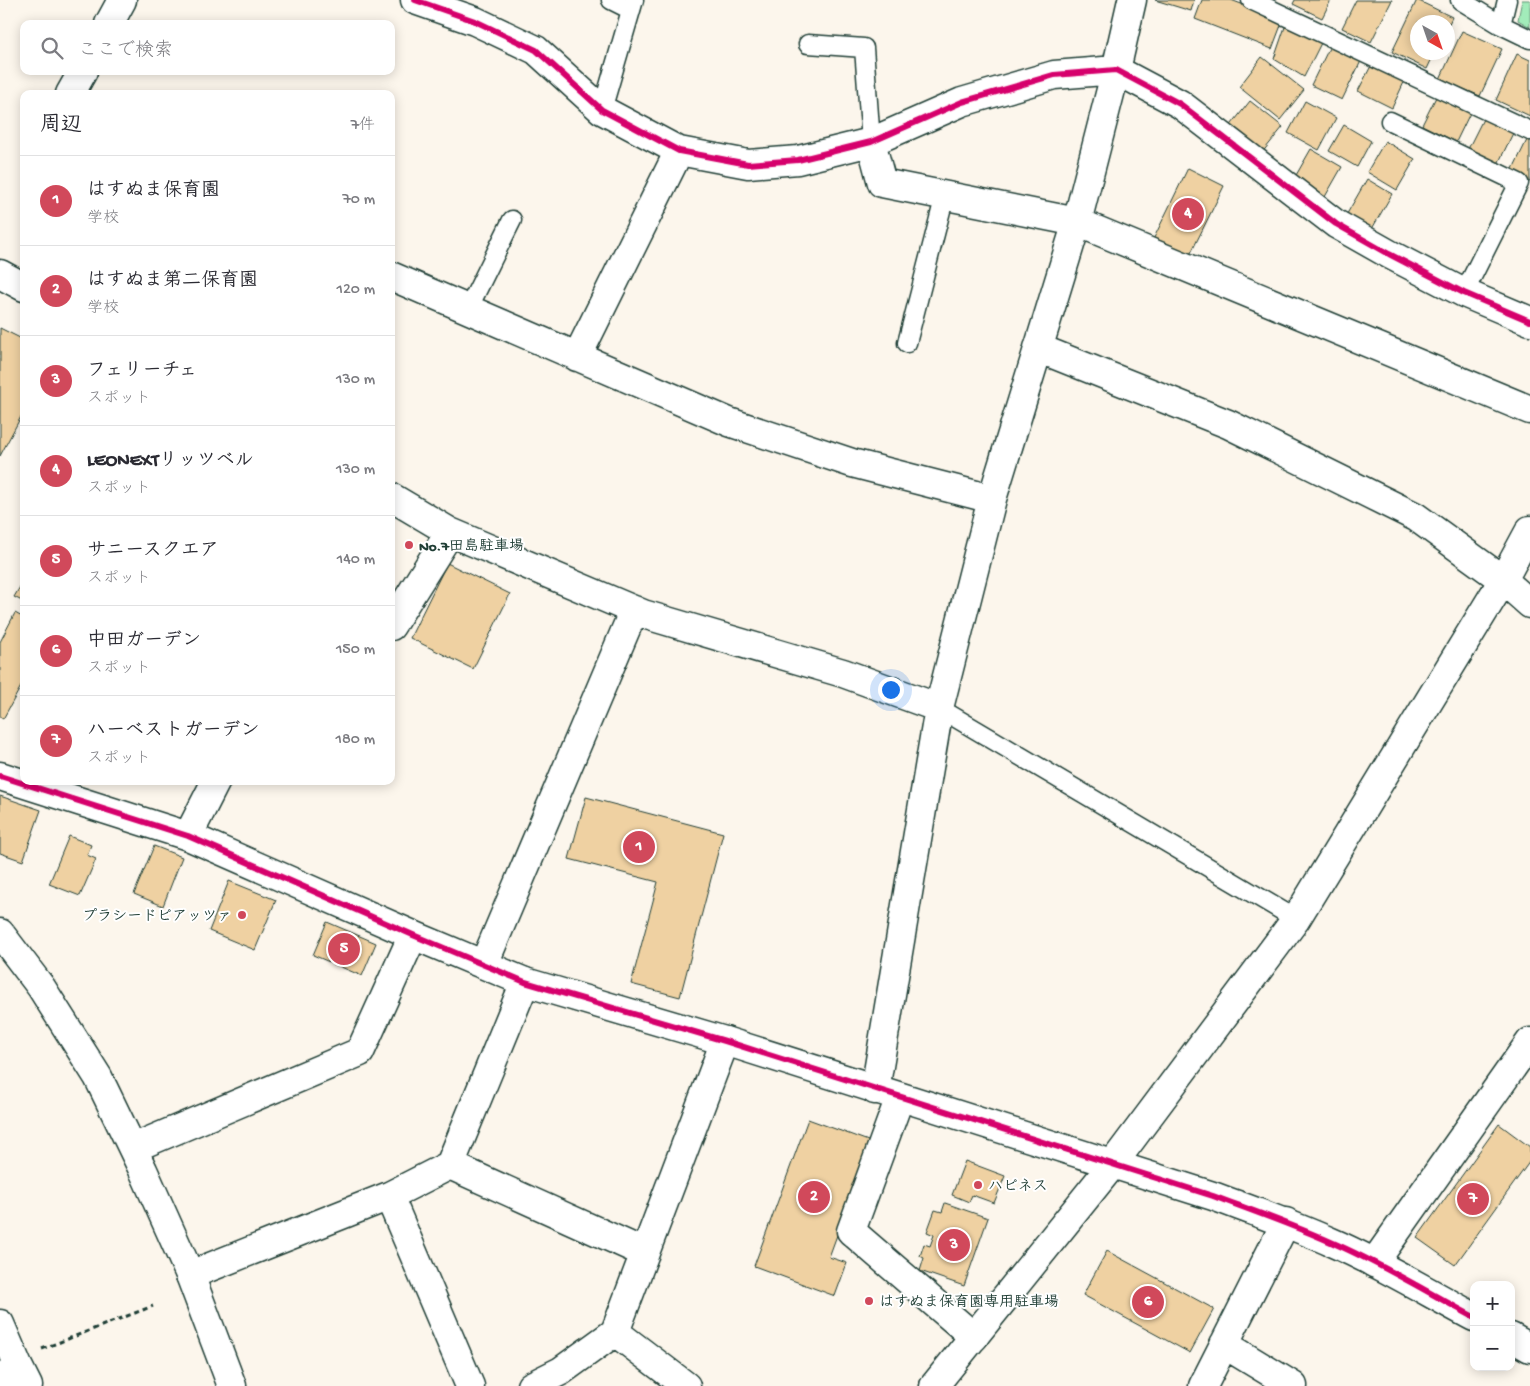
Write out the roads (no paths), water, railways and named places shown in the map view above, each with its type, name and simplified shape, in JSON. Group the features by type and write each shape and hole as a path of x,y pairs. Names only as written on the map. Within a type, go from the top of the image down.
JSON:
{"street":[{"path":"111,20 122,0"},
{"path":"415,0 475,21 536,50 602,110 680,152 748,164 798,160 870,142 962,102 1054,75 1116,70 1180,104 1336,224 1464,293 1530,321"},
{"path":"974,1337 851,1231 888,1094 940,708 992,498 1077,222 1132,0"},
{"path":"72,90 81,75"},
{"path":"870,142 882,184 1077,222 1530,410"},
{"path":"577,357 680,152"},
{"path":"0,274 20,284"},
{"path":"395,278 739,425 852,464 992,498"},
{"path":"1038,348 1228,424 1416,517 1503,580 1530,604"},
{"path":"395,498 450,532 642,614 843,672 940,708"},
{"path":"934,1386 1112,1165 1296,920 1503,580 1530,530"},
{"path":"395,620 450,532"},
{"path":"484,964 634,610"},
{"path":"0,776 20,782"},
{"path":"28,785 188,836 525,982 725,1041 1213,1196 1286,1222 1333,1242 1470,1315"},
{"path":"188,836 214,785"},
{"path":"0,933 41,988 98,1077 133,1148 190,1275 232,1386"},
{"path":"133,1148 360,1052 413,935"},
{"path":"190,1275 389,1196 450,1165 525,982"},
{"path":"531,1386 566,1378 615,1332 725,1041"},
{"path":"1374,1263 1530,1042"},
{"path":"450,1165 645,1252"},
{"path":"389,1196 470,1386"},
{"path":"1203,1386 1286,1222"},
{"path":"0,1324 16,1372"},
{"path":"615,1332 686,1386"},
{"path":"1515,1340 1530,1348"},
{"path":"1224,1344 1293,1386"}],"lane":[{"path":"602,110 632,5 611,0"},
{"path":"1252,0 1530,131"},
{"path":"1460,0 1501,25 1530,39"},
{"path":"1501,25 1508,0"},
{"path":"808,44 864,48 870,142"},
{"path":"1390,121 1519,183 1464,293"},
{"path":"907,343 945,195"},
{"path":"468,309 512,220"},
{"path":"940,708 1296,920"}],"place":[{"name":"LEONEXTリッツベル","path":"1188,214"},
{"name":"No.7田島駐車場","path":"409,545"},
{"name":"はすぬま保育園","path":"639,847"},
{"name":"プラシードピアッツァ","path":"242,915"},
{"name":"サニースクエア","path":"344,949"},
{"name":"ハピネス","path":"978,1185"},
{"name":"はすぬま第二保育園","path":"814,1197"},
{"name":"ハーベストガーデン","path":"1473,1199"},
{"name":"フェリーチェ","path":"954,1245"},
{"name":"はすぬま保育園専用駐車場","path":"869,1301"},
{"name":"中田ガーデン","path":"1148,1302"}]}
